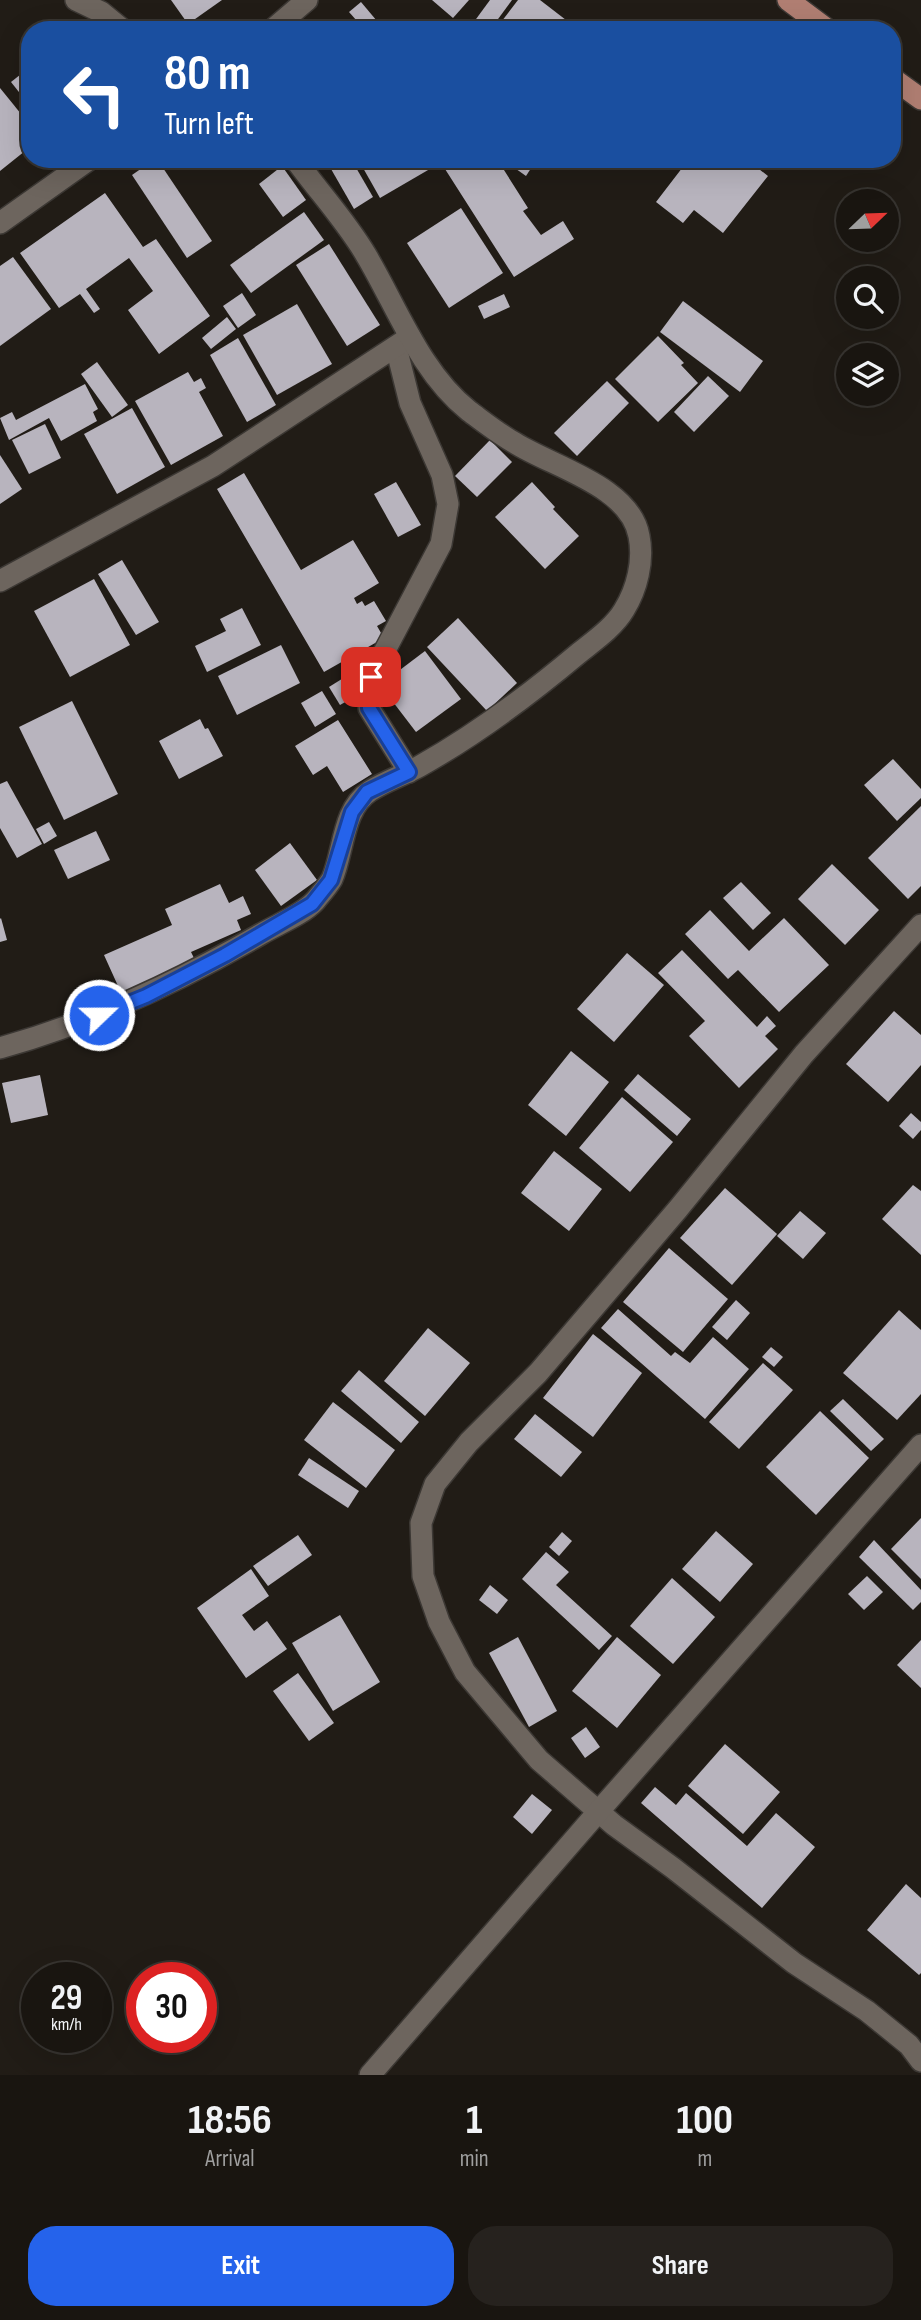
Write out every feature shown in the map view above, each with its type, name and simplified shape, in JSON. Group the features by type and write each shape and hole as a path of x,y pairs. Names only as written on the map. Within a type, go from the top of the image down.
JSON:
{"main road":[{"path":"788,0 816,21"},
{"path":"901,85 921,99"}],"street":[{"path":"76,0 101,12 112,21"},
{"path":"282,21 307,0"},
{"path":"0,223 77,168"},
{"path":"302,168 365,252 403,342 410,403 442,475 448,503 442,544 371,677 368,692 369,708 409,772"},
{"path":"0,582 214,466 403,342"},
{"path":"0,1048 51,1034 146,996 225,955 312,904 331,880 352,812 367,792 409,772 488,725 600,636 623,614 635,589 640,556 639,536 625,506 601,487 515,443 466,408 403,342"},
{"path":"917,2046 794,1963 598,1812 539,1760 465,1672 439,1622 423,1576 421,1523 435,1484 469,1442 538,1373 678,1209 804,1054 921,925"},
{"path":"370,2075 921,1445"}],"building":[{"path":"171,0 222,0 192,21 186,21"},
{"path":"432,0 469,0 453,18"},
{"path":"490,0 512,0 497,21 475,21"},
{"path":"518,0 540,0 567,21 502,21"},
{"path":"361,2 377,21 357,21 349,12"},
{"path":"21,74 21,95 11,82"},
{"path":"0,88 21,114 21,154 0,171"},
{"path":"142,168 163,168 212,241 187,258 132,175"},
{"path":"279,168 283,168 306,200 283,217 259,184"},
{"path":"330,168 356,168 373,197 354,209"},
{"path":"363,168 432,168 380,198"},
{"path":"503,168 528,208 523,211 541,235 563,221 574,239 514,277 445,169"},
{"path":"515,168 531,168 526,176"},
{"path":"682,168 758,168 768,176 723,233 694,210 683,223 656,202"},
{"path":"105,193 143,247 156,239 210,316 159,354 128,310 153,291 129,258 86,289 100,309 94,313 80,294 59,308 20,253"},
{"path":"461,208 503,273 449,308 407,243"},
{"path":"304,212 324,240 251,293 230,265"},
{"path":"329,244 380,325 347,346 296,265"},
{"path":"13,257 51,309 0,346 0,266"},
{"path":"242,293 256,315 238,328 223,306"},
{"path":"504,294 510,307 484,319 478,306"},
{"path":"683,301 763,361 740,392 660,332"},
{"path":"297,304 332,364 277,395 243,335"},
{"path":"227,317 236,329 211,349 202,338"},
{"path":"658,336 684,363 681,365 698,383 658,422 615,379"},
{"path":"238,338 276,405 247,422 210,355"},
{"path":"97,362 128,405 112,417 81,374"},
{"path":"188,372 194,382 201,378 206,388 199,392 223,436 171,465 135,401"},
{"path":"708,376 729,396 694,432 674,412"},
{"path":"607,381 629,403 577,456 554,433"},
{"path":"85,384 98,409 93,412 97,421 61,441 49,418 9,440 0,418 12,412 16,420"},
{"path":"132,408 165,467 117,494 84,434"},
{"path":"45,424 61,458 29,474 12,440"},
{"path":"490,440 512,462 477,497 455,476"},
{"path":"0,455 22,489 0,504"},
{"path":"244,473 301,570 353,540 379,583 354,598 357,604 362,601 365,606 374,601 386,621 377,626 384,638 324,672 217,489"},
{"path":"396,482 421,525 398,537 374,494"},
{"path":"532,482 579,536 545,569 495,517"},
{"path":"122,560 159,622 136,635 98,574"},
{"path":"94,579 130,645 70,677 34,611"},
{"path":"242,608 261,645 207,672 195,646 226,631 220,619"},
{"path":"458,618 517,683 487,711 427,647"},
{"path":"281,645 300,683 237,715 218,676"},
{"path":"425,651 461,699 416,732 380,685"},
{"path":"345,677 356,696 340,705 329,687"},
{"path":"322,691 336,714 315,727 301,703"},
{"path":"72,701 118,794 64,820 19,727"},
{"path":"200,719 223,756 179,779 159,741"},
{"path":"338,720 372,774 343,792 327,766 313,775 295,746"},
{"path":"893,759 921,789 921,798 897,821 864,785"},
{"path":"7,781 42,844 17,858 0,828 0,784"},
{"path":"921,806 921,886 908,899 868,858"},
{"path":"49,822 57,836 44,844 36,829"},
{"path":"96,831 110,860 68,879 54,850"},
{"path":"290,843 317,880 281,906 255,870"},
{"path":"832,864 879,910 845,945 798,899"},
{"path":"741,882 771,913 753,930 723,898"},
{"path":"220,884 229,903 243,896 251,914 237,920 241,930 191,952 197,964 123,997 104,955 172,925 165,909"},
{"path":"710,910 749,951 784,918 829,965 779,1012 738,970 728,979 685,934"},
{"path":"0,919 7,940 0,942"},
{"path":"682,950 757,1027 767,1016 776,1026 765,1036 778,1049 739,1088 689,1036 705,1021 658,973"},
{"path":"627,953 664,985 614,1042 577,1009"},
{"path":"894,1011 921,1035 921,1065 888,1102 846,1064"},
{"path":"571,1051 609,1082 566,1136 528,1105"},
{"path":"638,1074 691,1119 677,1136 624,1090"},
{"path":"40,1075 48,1115 11,1123 2,1083"},
{"path":"622,1097 673,1142 630,1192 579,1148"},
{"path":"911,1113 921,1122 921,1130 913,1139 899,1126"},
{"path":"554,1151 602,1189 569,1231 521,1193"},
{"path":"913,1185 921,1191 921,1255 882,1219"},
{"path":"725,1188 777,1234 732,1285 680,1238"},
{"path":"800,1211 826,1233 803,1259 777,1236"},
{"path":"669,1248 728,1299 683,1352 623,1302"},
{"path":"736,1300 750,1313 727,1340 712,1327"},
{"path":"618,1309 671,1356 675,1352 690,1363 713,1337 749,1369 705,1419 601,1328"},
{"path":"899,1310 921,1330 921,1394 897,1420 843,1373"},
{"path":"428,1328 470,1363 425,1416 384,1381"},
{"path":"593,1334 642,1373 593,1437 543,1398"},
{"path":"771,1347 783,1357 774,1367 762,1357"},
{"path":"763,1363 793,1390 739,1449 709,1422"},
{"path":"359,1370 419,1422 401,1443 341,1391"},
{"path":"843,1399 884,1439 871,1451 830,1411"},
{"path":"333,1402 395,1450 366,1488 304,1440"},
{"path":"820,1411 869,1458 816,1515 766,1467"},
{"path":"535,1414 582,1452 561,1477 514,1439"},
{"path":"309,1458 359,1491 348,1508 298,1475"},
{"path":"921,1518 921,1579 891,1549"},
{"path":"716,1531 753,1564 720,1602 682,1569"},
{"path":"562,1532 572,1541 559,1556 549,1547"},
{"path":"298,1535 312,1555 268,1586 253,1566"},
{"path":"874,1540 921,1590 921,1602 913,1610 859,1557"},
{"path":"546,1552 569,1572 556,1585 612,1636 599,1650 522,1579"},
{"path":"251,1569 269,1596 242,1615 254,1631 267,1621 287,1649 246,1678 197,1608"},
{"path":"867,1576 883,1592 864,1610 848,1594"},
{"path":"672,1578 715,1617 673,1664 630,1626"},
{"path":"490,1585 508,1600 497,1614 479,1600"},
{"path":"340,1615 380,1682 333,1711 292,1643"},
{"path":"518,1637 557,1711 529,1727 489,1653"},
{"path":"617,1637 661,1675 617,1728 572,1691"},
{"path":"921,1640 921,1688 897,1665"},
{"path":"298,1673 334,1723 309,1741 273,1691"},
{"path":"586,1727 600,1747 585,1758 571,1738"},
{"path":"725,1744 780,1792 743,1834 688,1786"},
{"path":"655,1787 676,1805 686,1793 747,1846 776,1813 815,1847 762,1908 641,1803"},
{"path":"532,1794 552,1810 532,1834 513,1817"},
{"path":"906,1884 921,1898 919,1975 867,1930"}],"route":[{"path":"99,1015 146,996 225,955 312,904 331,880 352,812 367,792 409,772 369,708 371,677"}]}
